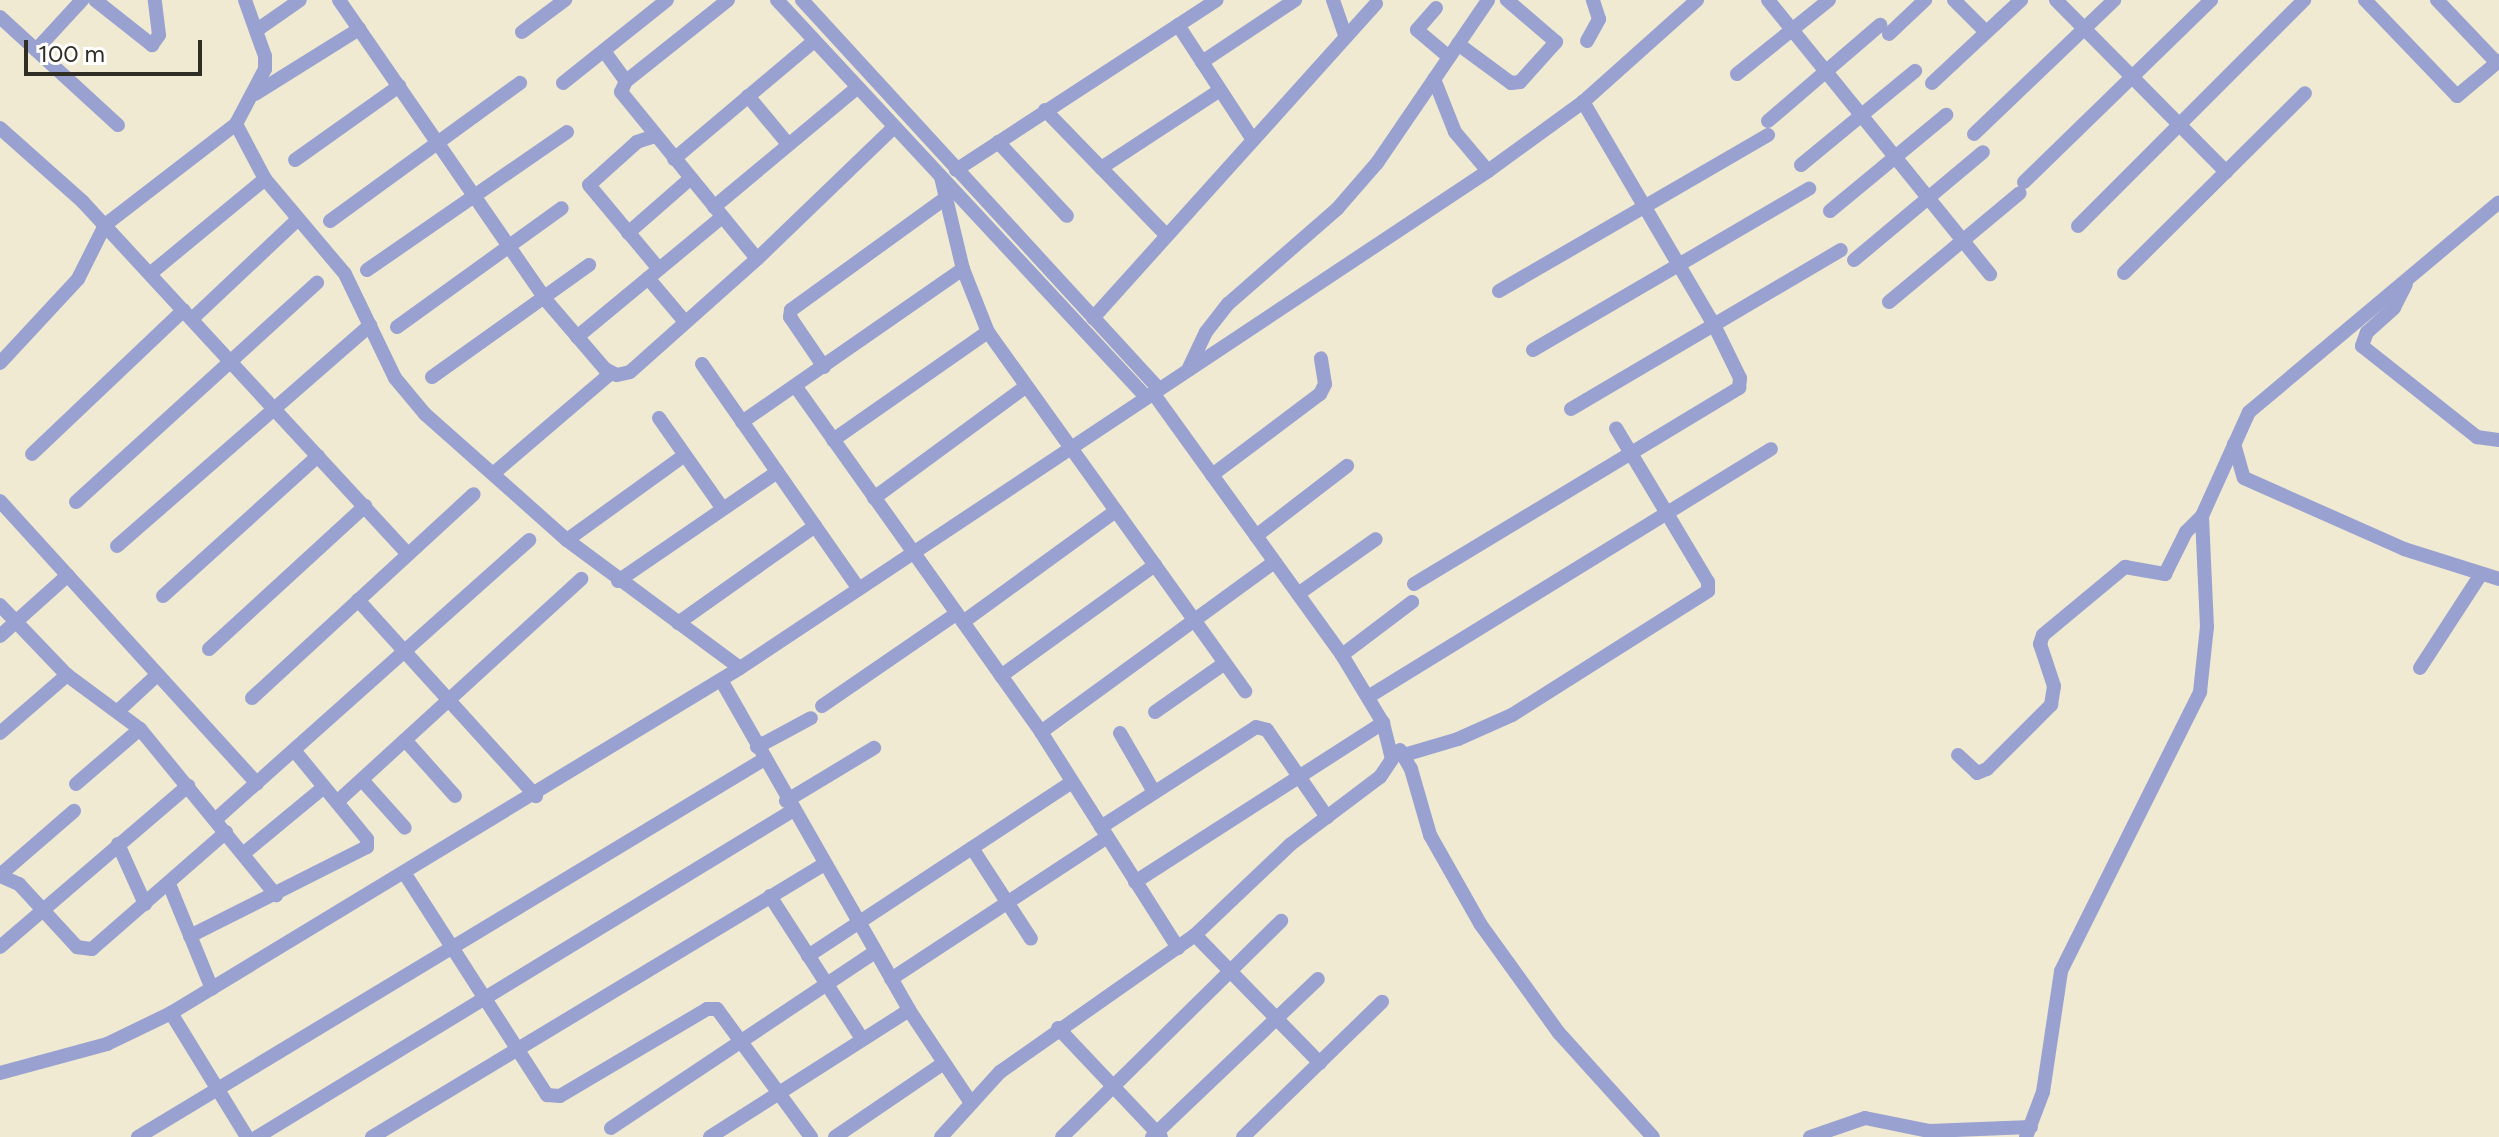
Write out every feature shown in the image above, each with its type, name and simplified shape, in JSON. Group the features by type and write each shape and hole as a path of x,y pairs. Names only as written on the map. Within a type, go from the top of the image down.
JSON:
{"street":[{"path":"36,50 82,0"},
{"path":"95,0 152,45 159,35 155,0"},
{"path":"0,363 78,279 105,225 236,124 255,94 265,56 245,0"},
{"path":"257,30 300,0"},
{"path":"339,0 545,299 611,373"},
{"path":"522,32 565,0"},
{"path":"563,83 667,0"},
{"path":"728,0 626,81 622,96 757,259"},
{"path":"777,0 941,177 1152,393"},
{"path":"802,0 1093,318 1152,393 1342,655 1368,697 1385,730 1408,762 1430,835 1481,925 1559,1033 1653,1137"},
{"path":"956,170 1217,0"},
{"path":"1202,62 1295,0"},
{"path":"1333,0 1346,37"},
{"path":"1188,370 1214,321 1337,209 1389,149 1488,0"},
{"path":"1436,8 1417,30 1511,83 1520,82 1556,42 1507,0"},
{"path":"1587,41 1598,25 1593,0"},
{"path":"1768,0 1990,274"},
{"path":"1737,74 1829,0"},
{"path":"1499,291 1645,206 1768,128 1827,72 1925,0"},
{"path":"1954,0 1986,32"},
{"path":"1932,83 2021,0"},
{"path":"2056,0 2226,172"},
{"path":"1974,134 2114,0"},
{"path":"1889,302 1964,241 2022,187 2211,0"},
{"path":"2078,226 2304,0"},
{"path":"2365,0 2457,96 2498,62 2437,0"},
{"path":"0,1073 107,1044 171,1013 536,796 740,668 1488,171 1583,102 1690,2"},
{"path":"1093,318 1376,4"},
{"path":"0,17 118,125"},
{"path":"1178,25 1253,140"},
{"path":"255,94 359,29"},
{"path":"674,159 814,41"},
{"path":"604,51 626,81"},
{"path":"1801,165 1915,71"},
{"path":"1434,79 1455,132 1488,171"},
{"path":"330,221 520,83"},
{"path":"295,160 399,86"},
{"path":"577,337 654,274 788,144 857,88"},
{"path":"1101,168 1220,90"},
{"path":"2124,273 2305,93"},
{"path":"748,96 788,144"},
{"path":"1414,584 1739,388 1740,378 1714,325 1583,102"},
{"path":"1045,110 1167,236"},
{"path":"1830,211 1946,115"},
{"path":"236,124 265,179 345,274 407,395 567,540 618,581 740,668"},
{"path":"494,473 611,373 630,372 757,259 894,127"},
{"path":"0,128 105,225 151,273 408,554"},
{"path":"367,270 567,132"},
{"path":"655,136 637,142 589,181 590,190 628,233 685,322"},
{"path":"998,142 1067,216"},
{"path":"1854,260 1930,200 1983,152"},
{"path":"941,177 963,269 988,332 1245,691"},
{"path":"151,273 265,179"},
{"path":"628,233 690,179"},
{"path":"1533,350 1809,189"},
{"path":"824,367 790,317 791,310 946,198"},
{"path":"1958,755 1977,773 1987,769 2051,705 2054,686 2040,644 2043,635 2125,567 2165,574 2186,532 2202,516 2234,443 2257,402 2499,202"},
{"path":"397,327 562,208"},
{"path":"32,454 298,219"},
{"path":"1571,409 1841,250"},
{"path":"432,377 589,265"},
{"path":"742,422 963,269"},
{"path":"2409,278 2394,308 2367,332 2362,346 2477,437 2499,440"},
{"path":"76,502 317,283"},
{"path":"117,546 272,407 370,325"},
{"path":"833,440 988,332"},
{"path":"1212,475 1320,394 1325,384 1321,358"},
{"path":"702,364 859,589"},
{"path":"796,387 1041,732 1178,948"},
{"path":"874,498 1025,387"},
{"path":"659,418 723,509"},
{"path":"1408,762 1512,715 1705,595 1708,582 1616,428"},
{"path":"2234,443 2244,478 2404,549 2499,579"},
{"path":"1368,697 1771,449"},
{"path":"567,540 685,455"},
{"path":"163,596 318,456"},
{"path":"1256,536 1347,466"},
{"path":"618,581 777,472"},
{"path":"252,698 474,494"},
{"path":"0,501 257,783"},
{"path":"209,649 365,506"},
{"path":"822,706 960,618 1116,511"},
{"path":"1810,1137 1865,1118 1929,1131 2028,1133 2043,1092 2061,971 2200,692 2207,627 2202,516"},
{"path":"678,623 815,526"},
{"path":"1298,594 1376,539"},
{"path":"215,820 529,540"},
{"path":"1041,732 1274,562"},
{"path":"1001,676 1155,565"},
{"path":"2420,668 2481,574"},
{"path":"0,636 68,575"},
{"path":"337,802 581,579"},
{"path":"358,600 536,796"},
{"path":"1342,655 1412,602"},
{"path":"0,605 67,675 140,729 276,895"},
{"path":"1155,712 1225,663"},
{"path":"0,733 67,675"},
{"path":"118,711 157,675"},
{"path":"721,680 823,865 941,1065 967,1098"},
{"path":"138,1137 451,947 760,754 811,718"},
{"path":"891,979 1007,902 1154,792 1256,727 1267,730 1327,817"},
{"path":"76,784 140,729"},
{"path":"1135,882 1300,778 1385,730"},
{"path":"941,1137 967,1098 1058,1028 1195,935 1327,817 1386,771 1392,759 1385,730"},
{"path":"1120,733 1154,792"},
{"path":"405,740 455,796"},
{"path":"257,1137 483,1000 789,806 874,748"},
{"path":"190,936 367,847 367,839 294,750"},
{"path":"362,780 405,828"},
{"path":"808,956 1072,782"},
{"path":"0,947 42,907 188,786"},
{"path":"243,854 324,787"},
{"path":"74,811 0,875 13,880 85,950 169,884 226,832"},
{"path":"118,844 145,904"},
{"path":"972,848 1031,939"},
{"path":"372,1137 823,865"},
{"path":"405,874 536,1085 553,1097 707,1009 723,1013 811,1137"},
{"path":"169,884 212,989"},
{"path":"770,896 862,1039"},
{"path":"1062,1137 1281,921"},
{"path":"1195,935 1320,1063"},
{"path":"611,1128 875,952"},
{"path":"1058,1028 1157,1135 1318,979"},
{"path":"1243,1137 1382,1002"},
{"path":"710,1137 909,1010"},
{"path":"171,1013 247,1137"},
{"path":"835,1137 941,1065"}]}
